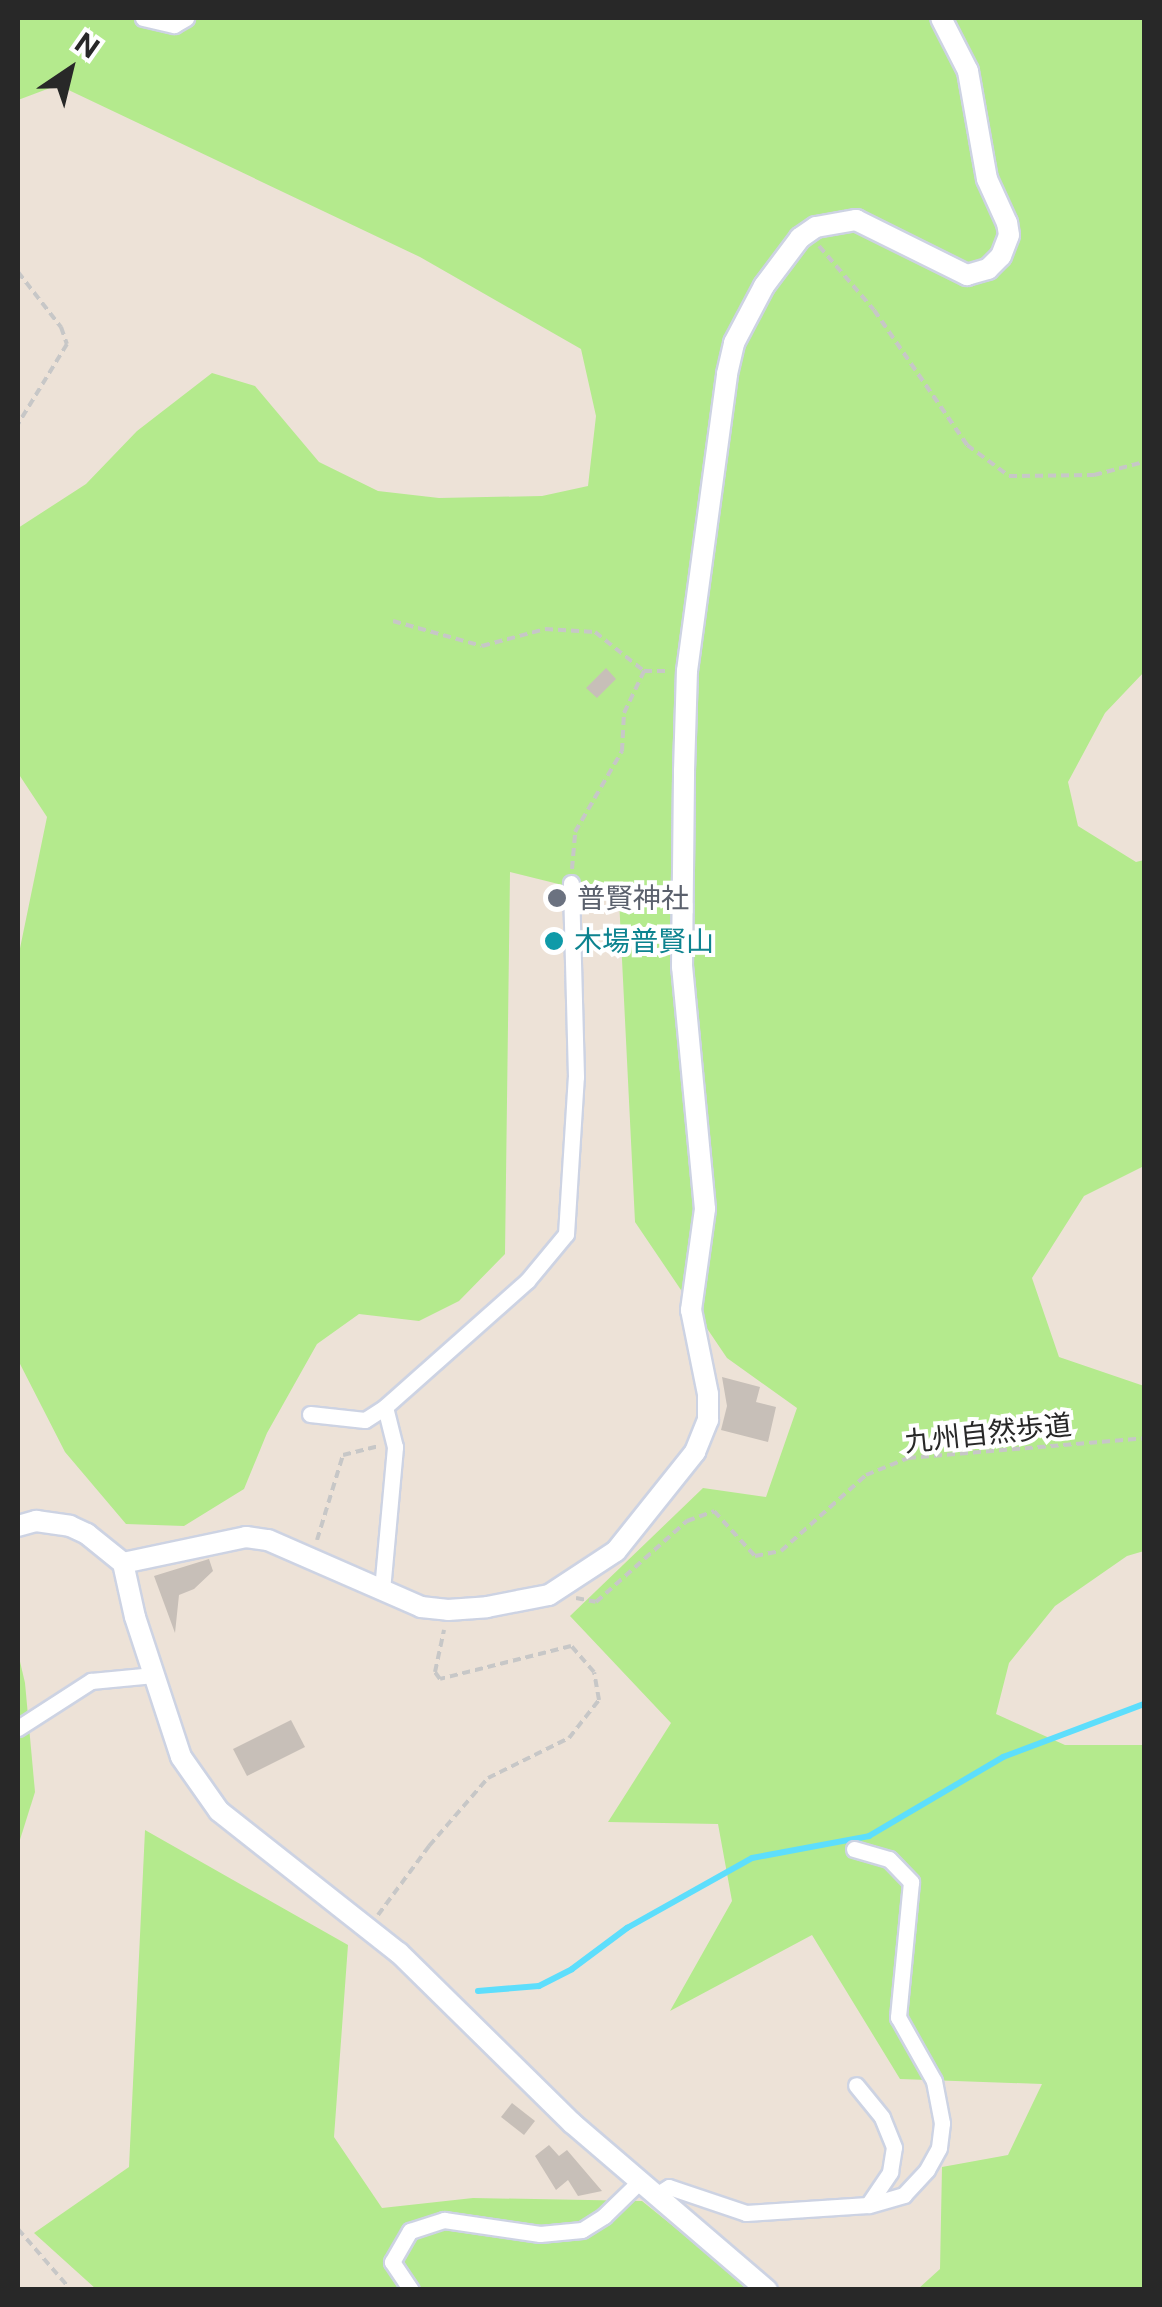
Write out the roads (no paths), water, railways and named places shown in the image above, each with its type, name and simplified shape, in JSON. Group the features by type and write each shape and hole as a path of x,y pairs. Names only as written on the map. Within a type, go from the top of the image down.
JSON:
{"street":[{"path":"143,18 174,25 186,18"},
{"path":"123,1563 246,1537 268,1540 421,1607 487,1607 564,1589 616,1551 695,1452 708,1420 708,1394 692,1310 705,1208 682,967 687,671 734,344 764,286 800,238 816,227 856,220 967,276 988,269 1000,256 1009,235 1007,223 987,179 968,71 941,18"},
{"path":"310,1414 365,1420 385,1407 527,1281 566,1234 576,1077 571,882"},
{"path":"382,1590 395,1447 385,1407"},
{"path":"18,1526 36,1521 70,1526 87,1534 123,1563 181,1758 205,1796 368,1929 648,2188 767,2290"},
{"path":"18,1728 91,1681 154,1675"},
{"path":"410,2290 392,2262 410,2231 444,2220 540,2234 582,2230 648,2188 669,2187 746,2213 868,2204 904,2194 927,2170 939,2148 942,2123 934,2082 898,2017 911,1882 889,1859 854,1849"},
{"path":"856,2086 882,2118 894,2147 890,2172 868,2204"}],"waterway":[{"path":"478,1991 539,1986 572,1969 627,1928 752,1858 869,1836 1003,1757 1144,1704"}],"place":[{"name":"普賢神社","path":"557,898"},
{"name":"木場普賢山","path":"554,941"}]}
